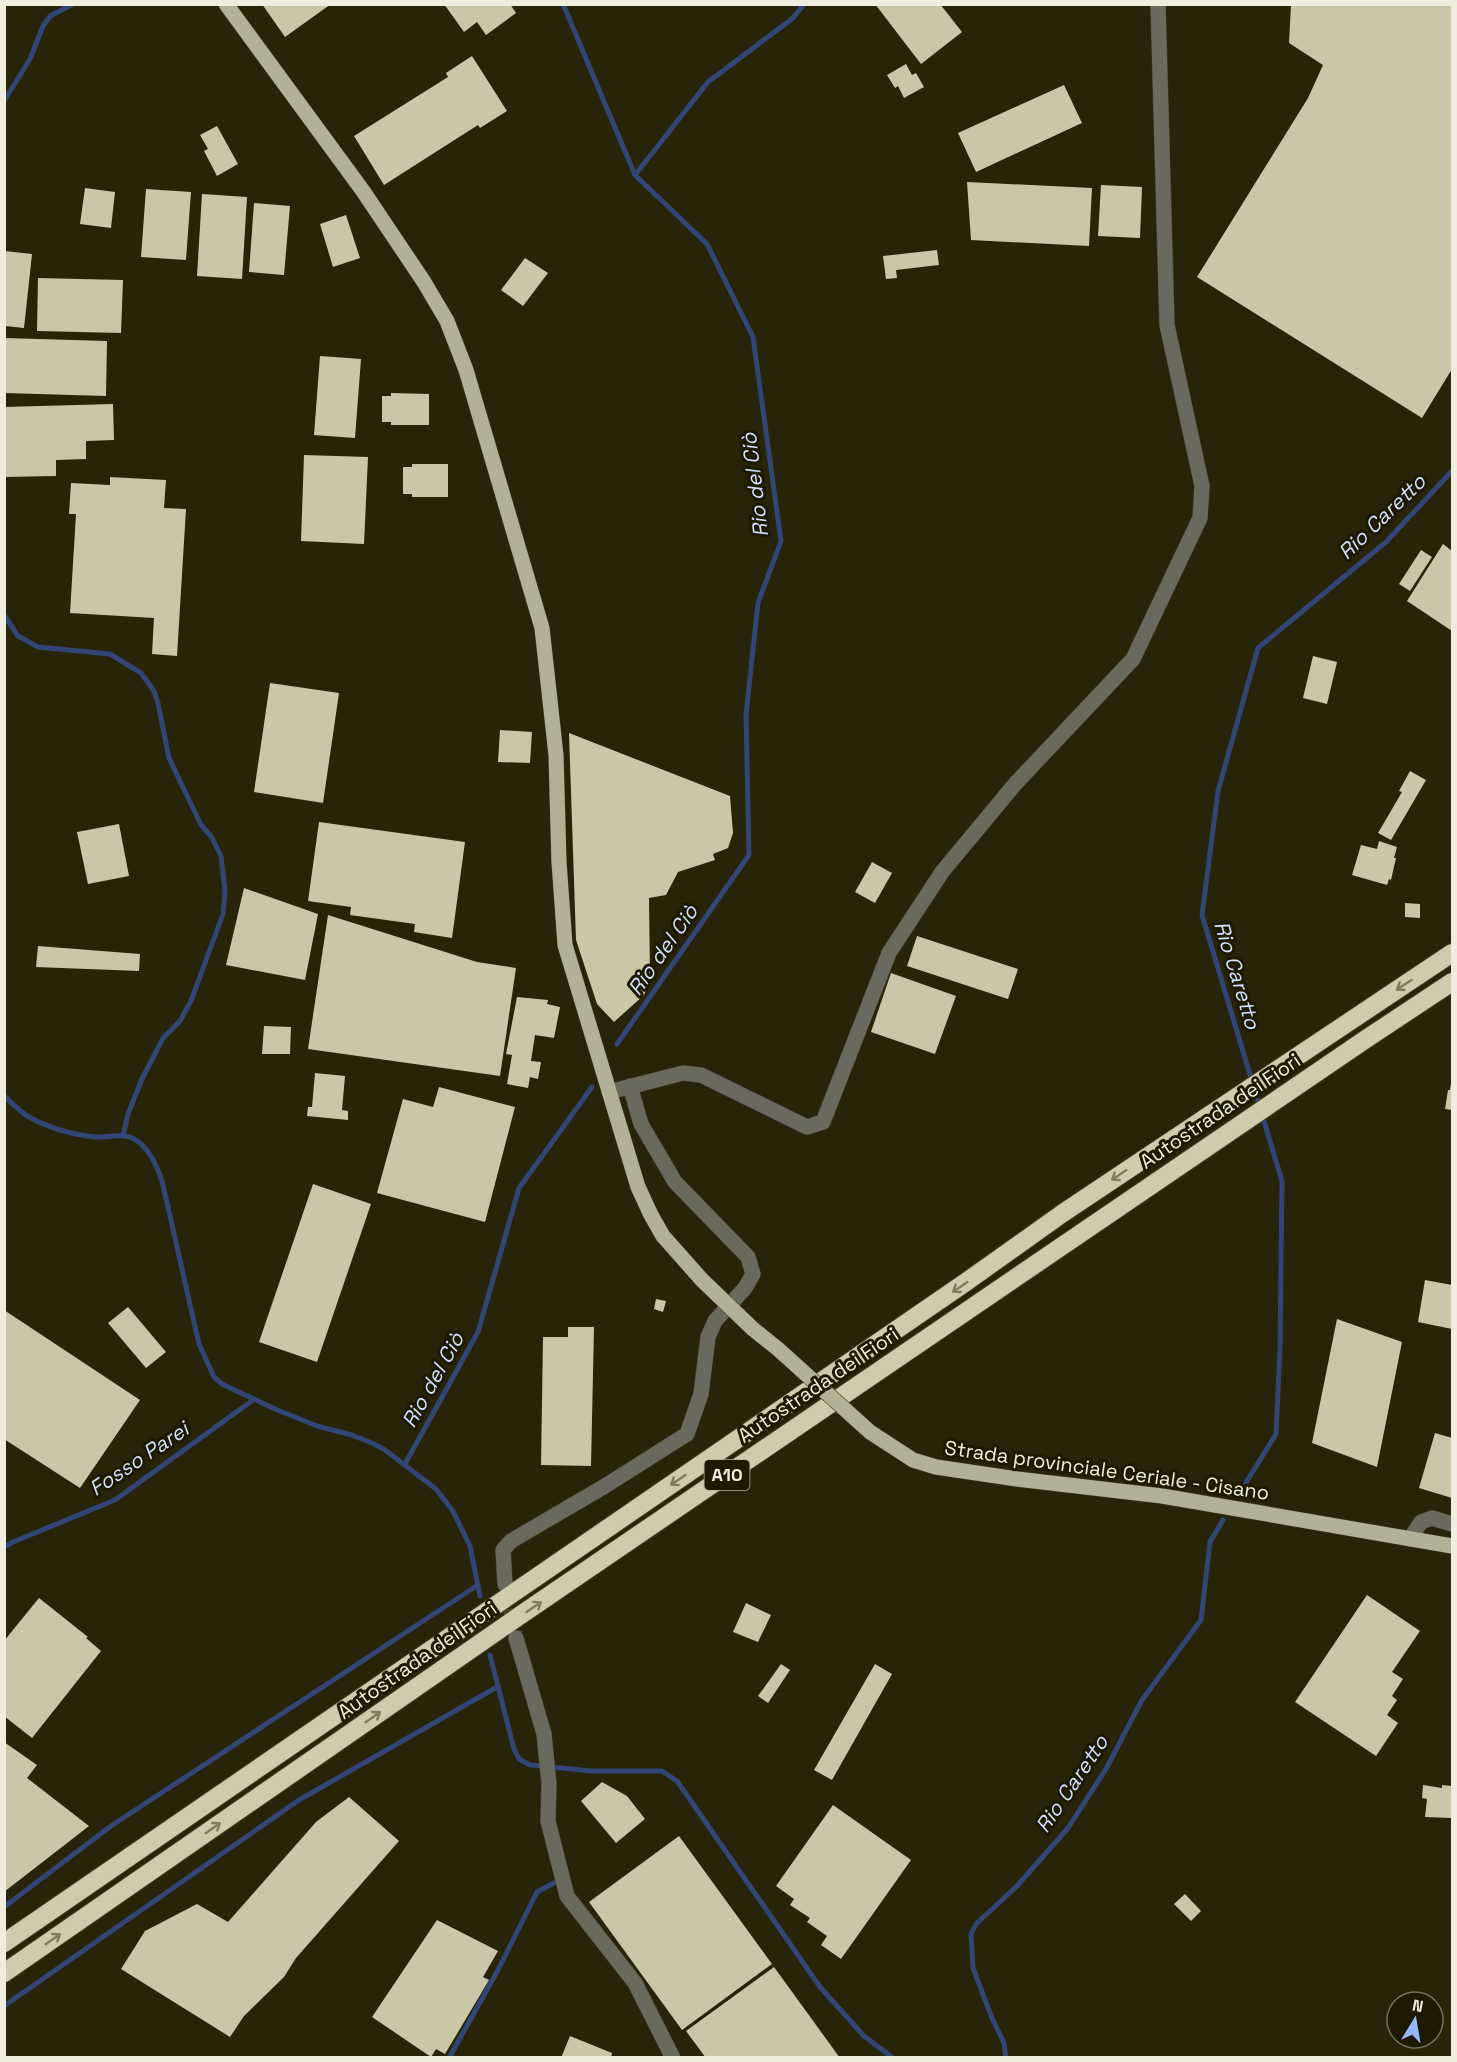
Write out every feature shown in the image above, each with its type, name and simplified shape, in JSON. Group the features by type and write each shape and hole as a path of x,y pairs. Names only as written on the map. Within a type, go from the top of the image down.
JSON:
{"highway":[{"name":"Autostrada dei Fiori","path":"4,1943 1063,1213 1452,953"},
{"name":"Autostrada dei Fiori","path":"4,1973 544,1599 1452,982"}],"main road":[{"name":"Strada provinciale Ceriale - Cisano","path":"225,4 363,191 424,282 447,321 466,370 542,628 556,755 559,862 565,945 638,1187 663,1236 702,1280 753,1329 870,1432 914,1460 936,1467 1017,1479 1162,1496 1452,1546"}],"street":[{"path":"609,1092 682,1073 701,1075 807,1127 823,1122 889,953 942,872 1015,784 1133,660 1200,518 1202,486 1167,326 1158,4"},
{"path":"505,1584 503,1550 511,1541 614,1481 687,1434 701,1394 708,1337 715,1321 745,1288 753,1274 748,1257 669,1173 641,1124 630,1086"},
{"path":"1410,1539 1421,1522 1432,1518 1452,1524"},
{"path":"516,1638 544,1734 549,1784 548,1821 567,1896 635,1983 673,2058"}],"building":[{"path":"262,4 331,4 285,37"},
{"path":"444,4 510,4 516,13 486,35 477,22 464,32"},
{"path":"875,4 940,4 962,32 921,64"},
{"path":"1291,5 1452,5 1452,369 1422,418 1197,277 1308,98 1323,65 1289,43"},
{"path":"472,56 507,111 480,128 478,125 384,185 354,136 448,77 446,73"},
{"path":"906,64 912,75 916,73 924,87 904,98 898,86 895,88 887,75"},
{"path":"1064,85 1082,123 976,172 958,133"},
{"path":"217,126 238,164 217,176 204,151 208,149 200,135"},
{"path":"967,182 1092,188 1089,246 971,240"},
{"path":"1101,185 1142,187 1140,238 1098,236"},
{"path":"85,188 115,192 111,228 80,224"},
{"path":"146,189 191,192 186,260 141,257"},
{"path":"202,194 247,197 242,279 197,276"},
{"path":"254,203 290,206 284,275 249,272"},
{"path":"346,215 360,258 333,267 320,224"},
{"path":"937,250 939,265 896,270 897,278 886,279 883,256"},
{"path":"5,251 32,254 24,328 5,326"},
{"path":"525,258 548,273 523,306 501,290"},
{"path":"38,278 123,280 121,333 37,331"},
{"path":"4,338 107,341 106,396 4,393"},
{"path":"320,356 361,359 355,438 314,435"},
{"path":"391,393 429,394 429,425 391,425 391,422 382,422 382,396 391,396"},
{"path":"113,404 114,440 86,441 86,459 56,460 56,476 4,477 4,407"},
{"path":"304,455 368,457 364,544 301,541"},
{"path":"412,464 448,464 448,497 412,497 412,494 403,494 403,467 412,467"},
{"path":"110,477 166,480 164,508 186,509 177,656 152,654 154,618 70,613 76,514 69,514 71,483 110,485"},
{"path":"1443,544 1452,551 1452,631 1407,601"},
{"path":"1421,550 1432,557 1410,591 1399,584"},
{"path":"1313,656 1337,662 1327,704 1303,698"},
{"path":"270,683 339,693 323,803 254,792"},
{"path":"500,730 532,732 530,763 498,762"},
{"path":"569,733 730,796 733,833 728,848 713,854 715,860 678,872 666,895 649,898 650,980 644,995 614,1022 597,1004 576,940"},
{"path":"1410,771 1426,780 1391,840 1378,833 1402,792 1399,791"},
{"path":"319,822 465,842 452,938 414,932 415,924 350,915 351,907 308,901"},
{"path":"119,824 129,876 88,884 77,832"},
{"path":"1379,841 1397,847 1391,880 1389,879 1387,885 1352,875 1361,845 1377,849"},
{"path":"872,862 892,873 875,903 855,892"},
{"path":"244,888 318,914 305,980 226,965"},
{"path":"1405,903 1420,904 1420,918 1405,917"},
{"path":"328,915 477,962 516,968 500,1076 308,1049"},
{"path":"917,936 1018,969 1008,999 907,966"},
{"path":"38,946 140,954 139,971 36,967"},
{"path":"891,973 956,996 935,1054 871,1032"},
{"path":"517,997 548,1000 547,1004 560,1007 554,1038 535,1035 531,1061 541,1062 538,1079 530,1077 528,1088 507,1084 512,1055 506,1054"},
{"path":"264,1026 291,1027 290,1054 262,1054"},
{"path":"315,1073 345,1076 342,1110 348,1111 348,1120 307,1116 308,1107 312,1107"},
{"path":"1452,1084 1452,1110 1445,1109"},
{"path":"439,1087 515,1107 485,1222 377,1193 403,1099 433,1107"},
{"path":"313,1184 371,1204 317,1362 259,1342"},
{"path":"1425,1280 1452,1285 1452,1329 1418,1322"},
{"path":"656,1299 666,1301 663,1312 654,1309"},
{"path":"128,1307 166,1352 146,1368 108,1323"},
{"path":"4,1310 140,1400 80,1488 4,1439"},
{"path":"1337,1319 1402,1342 1377,1467 1312,1443"},
{"path":"568,1327 594,1327 591,1466 541,1465 543,1337 568,1337"},
{"path":"1435,1433 1452,1438 1452,1498 1419,1488"},
{"path":"1367,1595 1420,1631 1392,1672 1403,1679 1392,1696 1397,1700 1387,1715 1398,1723 1376,1756 1295,1702"},
{"path":"39,1598 88,1637 86,1638 101,1651 32,1738 4,1716 4,1641"},
{"path":"746,1603 771,1615 758,1642 733,1632"},
{"path":"781,1664 790,1670 768,1703 758,1696"},
{"path":"875,1664 892,1674 832,1780 814,1770"},
{"path":"4,1742 37,1765 27,1778 89,1826 4,1892"},
{"path":"602,1782 627,1796 645,1819 616,1843 581,1801"},
{"path":"1423,1785 1442,1788 1442,1785 1452,1786 1451,1818 1425,1817 1427,1799 1422,1798"},
{"path":"349,1797 399,1841 296,1958 284,1977 244,2016 230,2037 121,1969 145,1931 197,1904 228,1922 316,1822"},
{"path":"833,1805 911,1860 841,1959 821,1945 827,1936 807,1922 810,1918 790,1905 794,1899 776,1886"},
{"path":"679,1836 772,1964 682,2030 589,1902"},
{"path":"1185,1894 1201,1911 1191,1921 1174,1904"},
{"path":"437,1920 498,1951 483,1977 489,1980 445,2054 436,2049 431,2057 372,2017"},
{"path":"774,1967 840,2058 706,2058 686,2031"},
{"path":"570,2036 612,2053 611,2058 561,2058"}],"waterway":[{"path":"4,101 30,59 43,26 50,16 73,4"},
{"name":"Rio del Ciò","path":"563,4 635,175 707,244 753,337 781,541 758,603 746,715 749,855 617,1044"},
{"path":"635,175 708,82 793,18 804,4"},
{"name":"Rio Caretto","path":"1239,1494 1276,1434 1280,1350 1282,1181 1202,915 1218,791 1258,648 1386,542 1452,471"},
{"path":"4,615 18,636 38,647 110,654 141,673 154,691 158,703 169,758 201,825 211,836 221,856 225,892 223,914 191,1001 180,1021 163,1038 142,1079 128,1114 123,1136"},
{"name":"Rio del Ciò","path":"405,1464 478,1332 519,1188 592,1087"},
{"path":"4,1096 26,1115 54,1128 97,1137 126,1136 144,1147 155,1163 162,1181 199,1344 214,1377 222,1384 275,1409 317,1426 352,1435 374,1444 436,1489 453,1511 470,1546 480,1596"},
{"name":"Fosso Parei","path":"4,1547 115,1500 253,1400"},
{"name":"Rio Caretto","path":"1006,2058 1004,2043 973,1968 971,1934 976,1924 1017,1886 1068,1828 1106,1769 1142,1700 1201,1620 1210,1542 1223,1520"},
{"path":"4,1907 111,1826 478,1585"},
{"path":"490,1655 514,1749 519,1759 530,1765 592,1771 662,1771 677,1781 820,1987 864,2036 893,2058"},
{"path":"4,2006 299,1800 497,1687"},
{"path":"449,2058 498,1970 537,1892 556,1882"}],"tunnel":[{"path":"506,1586 516,1638"}]}
